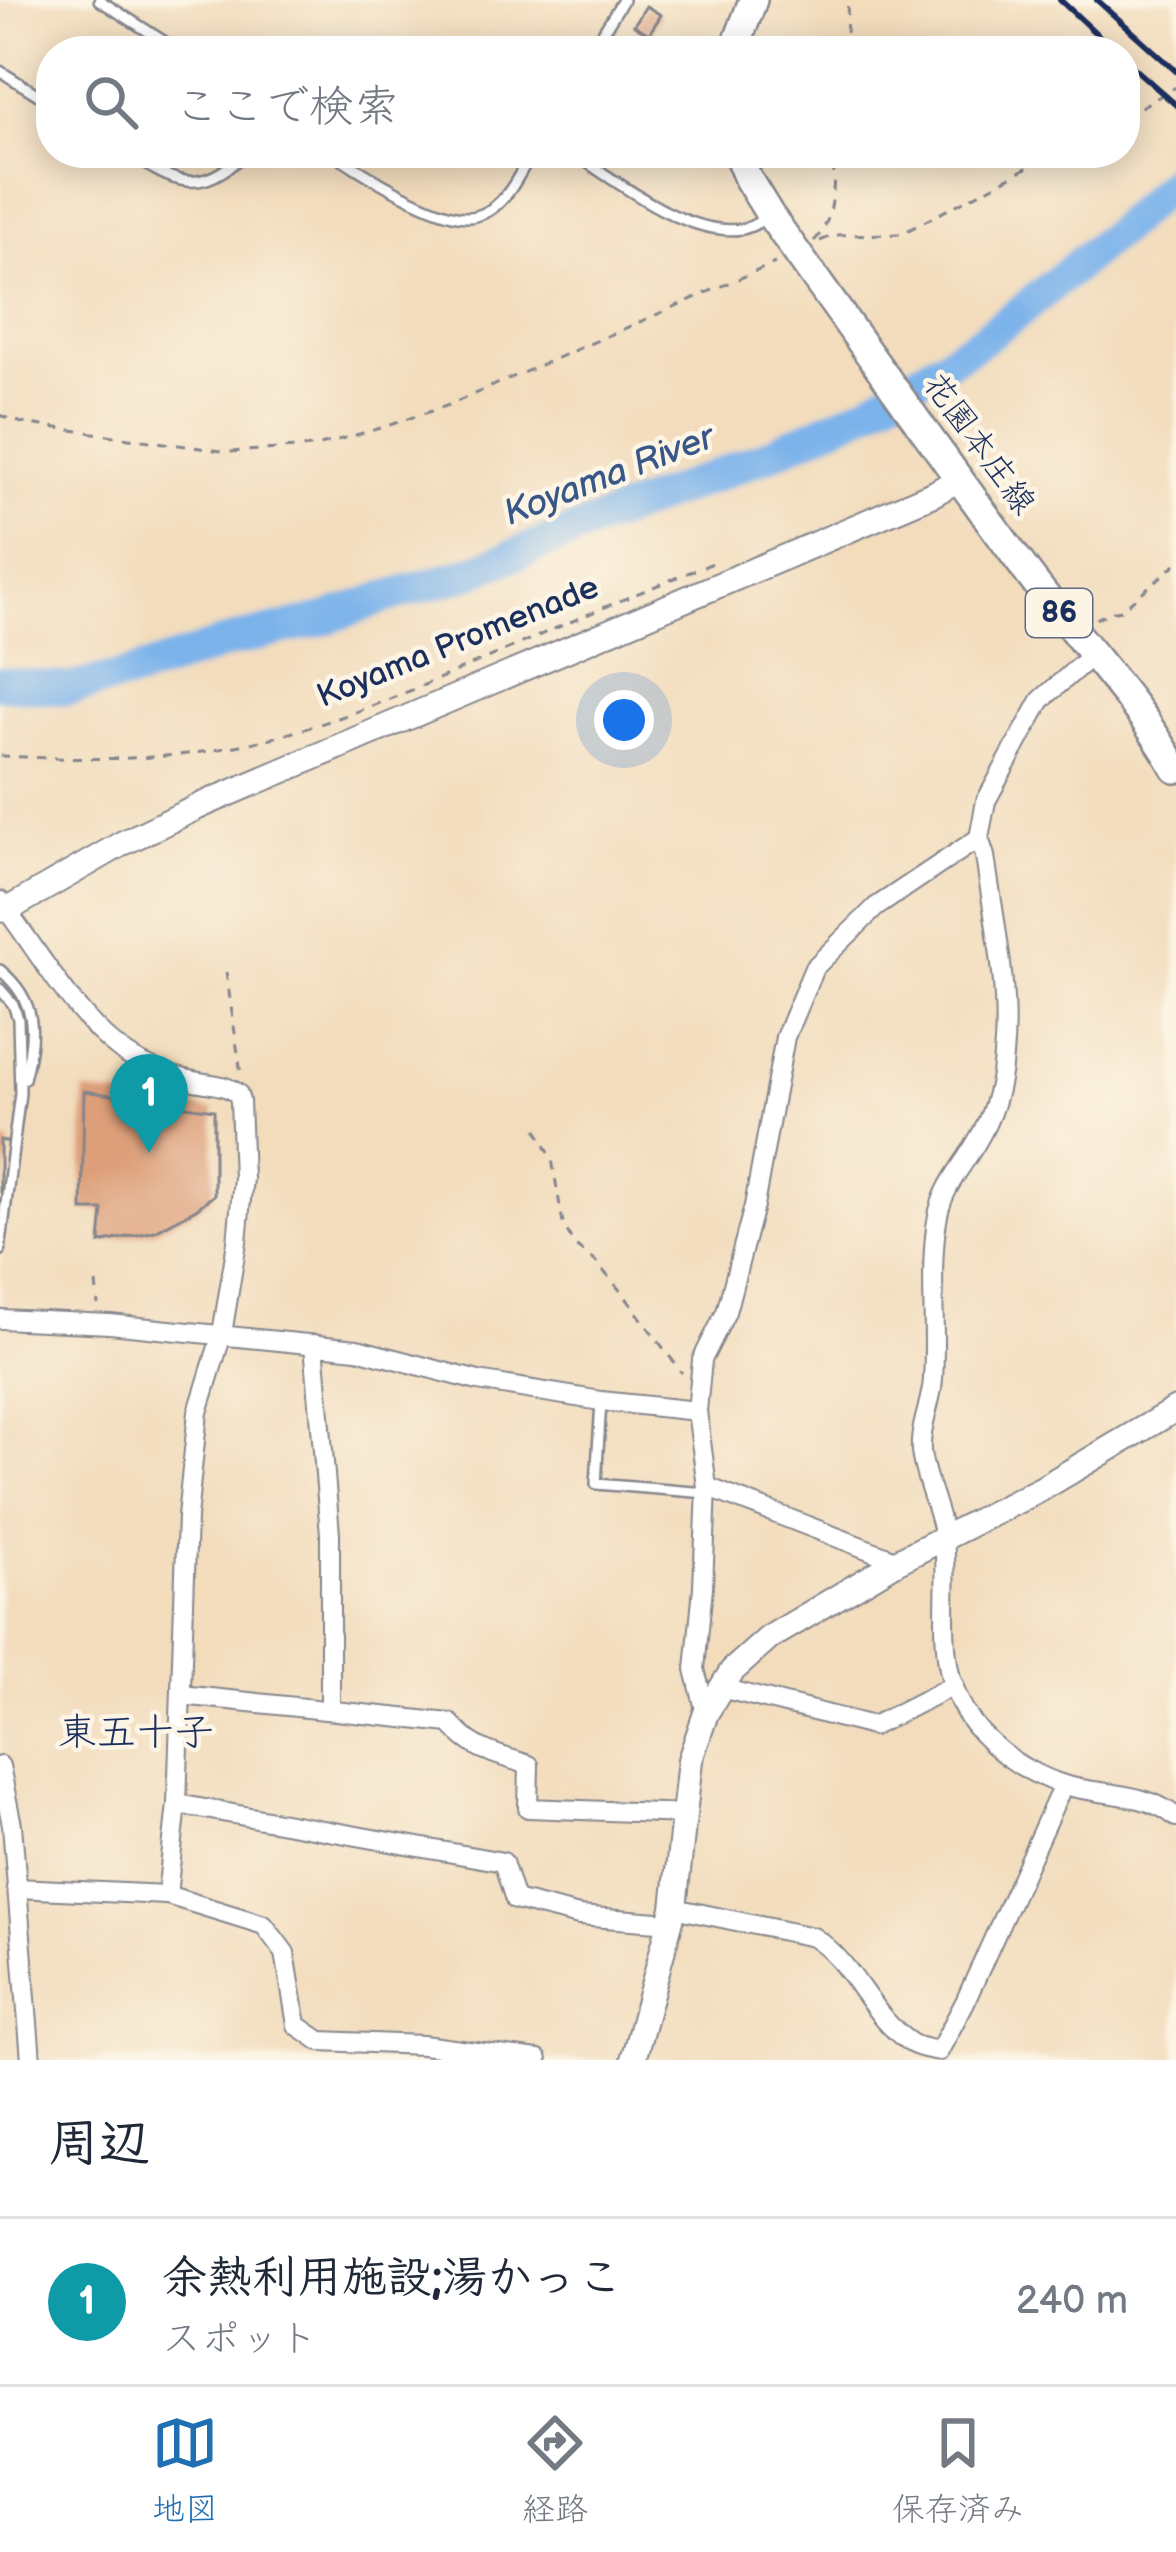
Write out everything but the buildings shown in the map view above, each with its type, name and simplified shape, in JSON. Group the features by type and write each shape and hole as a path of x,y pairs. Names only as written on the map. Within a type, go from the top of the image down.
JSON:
{"main road":[{"path":"740,36 753,0"},
{"name":"花園本庄線","path":"743,168 770,215 802,253 951,467 1127,695 1176,769"}],"street":[{"path":"167,1895 177,1804 184,1552 198,1412 222,1334 242,1195 238,1094 231,1088 155,1070 127,1055 57,981 4,906 202,805 934,494 951,467"},
{"path":"1085,646 1042,700 986,801 979,838 1002,976 1004,1054 988,1121 948,1184 939,1211 933,1382 921,1449 944,1538 945,1657 958,1698 977,1729 1010,1760 1063,1785 1159,1803 1176,1817"},
{"path":"706,1713 695,1669 707,1490 698,1403 702,1360 727,1312 754,1206 785,1037 814,968 876,907 979,838"},
{"path":"0,1319 87,1322 314,1344 382,1354 478,1382 601,1401 698,1403"},
{"path":"314,1344 330,1534 330,1711"},
{"path":"633,2060 672,1916 690,1760 706,1713 732,1671 769,1638 898,1561 1041,1489 1176,1409"},
{"path":"707,1490 898,1561"},
{"path":"722,1688 873,1726 954,1685"},
{"path":"181,1695 450,1723 464,1741 529,1765 528,1808 686,1814"},
{"path":"0,1766 10,1806 10,1882 32,2060"},
{"path":"177,1804 503,1862 515,1900 579,1916 672,1916 813,1937 832,1948 887,2022 914,2046 938,2051 1063,1785"},
{"path":"10,1882 167,1895 264,1925 285,1953 297,2025 320,2050 423,2045 477,2056 538,2060"}],"lane":[{"path":"99,0 155,36"},
{"path":"600,36 622,0"},
{"path":"0,71 36,94"},
{"path":"151,168 177,181 195,183 226,168"},
{"path":"359,168 420,203 471,218 491,210 506,196 523,168"},
{"path":"596,168 684,220 740,230 770,215"},
{"path":"0,970 25,997 32,1024 0,1251"},
{"path":"0,989 18,1019 20,1093"},
{"path":"601,1401 596,1484 707,1490"}],"path":[{"path":"845,36 848,0"},
{"path":"1140,107 1176,87"},
{"path":"802,253 827,226 833,168"},
{"path":"0,415 22,423 229,452 313,447 449,405 836,235 901,234 1026,168"},
{"name":"Koyama Promenade","path":"0,756 171,755 244,745 315,727 378,705 728,557"},
{"path":"1085,646 1100,616 1121,610 1176,564"},
{"path":"226,972 240,1054 238,1094"},
{"path":"537,1129 552,1160 563,1224 574,1245 624,1295 698,1403"}],"waterway":[{"name":"Koyama River","path":"0,683 68,689 325,619 466,574 767,455 866,410 978,342 1117,232 1176,178"}],"railway":[{"path":"1060,0 1099,36"},
{"path":"1097,0 1137,36"},
{"path":"1140,39 1176,71"},
{"path":"1140,73 1176,105"}],"place":[{"name":"余熱利用施設;湯かっこ","path":"149,1153"}],"district":[{"name":"東五十子","path":"136,1733"}]}
